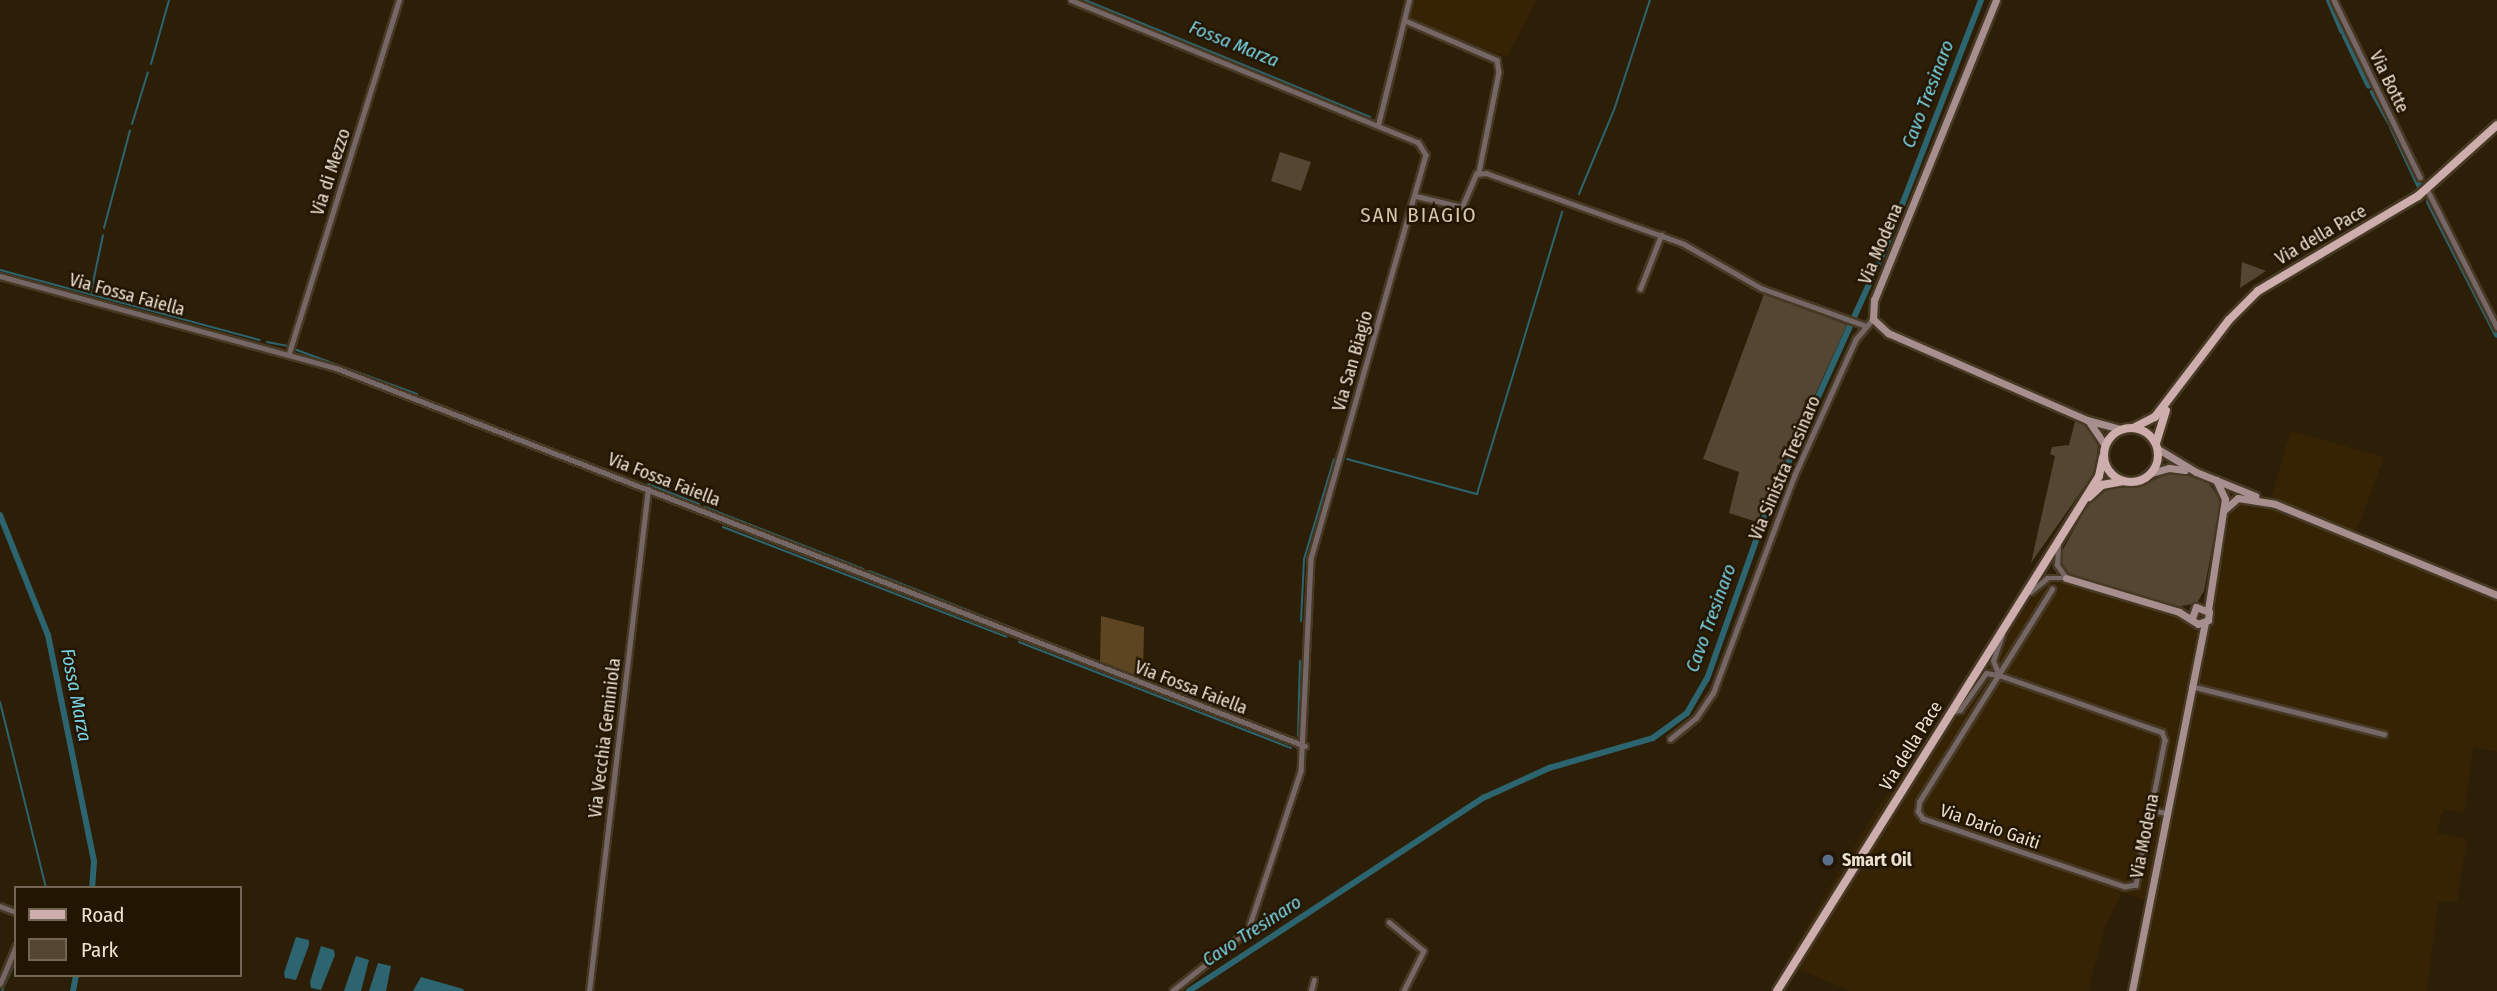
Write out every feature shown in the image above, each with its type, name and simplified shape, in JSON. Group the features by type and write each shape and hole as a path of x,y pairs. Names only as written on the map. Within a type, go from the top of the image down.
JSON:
{"main road":[{"name":"Via della Pace","path":"2121,429 2135,427 2155,417 2229,320 2258,291 2427,189 2497,125"},
{"name":"Via della Pace","path":"2071,517 2102,485 2139,481 2151,473 2159,422 2178,390"},
{"path":"2135,427 2157,446"},
{"path":"2105,445 2121,429"},
{"name":"Via della Pace","path":"1777,991 2063,529 2099,476 2105,445"},
{"path":"2103,457 2110,473 2125,481"}],"street":[{"name":"Via di Mezzo","path":"289,353 399,0"},
{"path":"1071,0 1378,125 1409,0"},
{"name":"Via Modena","path":"1873,319 1874,300 1996,0"},
{"name":"Via Botte","path":"2334,0 2420,177"},
{"path":"1404,20 1497,60 1499,72 1479,172 1462,207 1416,197"},
{"name":"Via San Biagio","path":"1173,991 1248,931 1305,747 1311,559 1416,197 1425,148 1378,125"},
{"path":"1479,172 1697,249 1761,288 1862,324 1873,319 1888,333 2087,420 2121,429"},
{"path":"2427,189 2497,327"},
{"path":"1640,289 1661,235"},
{"name":"Via Fossa Faiella","path":"0,276 289,353 648,489 1305,747"},
{"name":"Via Sinistra Tresinaro","path":"1670,739 1696,718 1713,693 1783,500 1862,324"},
{"path":"2087,420 2105,445"},
{"path":"2157,446 2196,472 2497,595"},
{"path":"2151,473 2169,468 2196,472"},
{"name":"Via Modena","path":"2132,991 2189,686 2198,641 2208,610 2209,589 2224,510 2224,493 2216,480"},
{"name":"Via Vecchia Geminiola","path":"589,991 648,489"},
{"path":"2224,510 2238,498 2275,504"},
{"path":"2063,529 2056,555 2066,578"},
{"path":"2015,607 2044,580 2066,578 2205,622"},
{"name":"Via Dario Gaiti","path":"1951,712 1960,709 1986,673 1999,675 2159,729 2165,740 2139,878 2129,887 1923,819 1919,802 1999,675 2052,589"},
{"name":"Via Modena","path":"2198,641 2193,620 2195,607 2209,589"},
{"path":"2179,612 2195,607 2208,610"},
{"name":"Via Dario Gaiti","path":"1999,675 1993,661 2002,643 2003,628"},
{"path":"2189,686 2384,734"},
{"path":"2152,810 2166,813"},
{"path":"1389,922 1424,951 1404,991"},
{"path":"0,984 14,951"},
{"path":"1311,991 1314,980"}],"shaded area":[{"path":"1412,0 1537,0 1507,57 1417,23 1409,15"},
{"path":"2291,431 2384,457 2356,533 2497,591 2497,752 2474,747 2464,812 2444,810 2436,833 2467,839 2457,901 2438,902 2427,991 2132,991 2148,901 2122,892 2105,927 2088,991 1850,991 1785,963 1876,810 2042,586 2052,580 2067,582 2213,625 2212,604 2232,507 2243,502 2267,510"},
{"path":"1101,616 1144,627 1143,678 1100,661"}],"green space":[{"path":"1280,152 1311,162 1301,191 1271,181"},
{"path":"2242,262 2266,271 2240,288"},
{"path":"1764,294 1847,325 1757,522 1729,513 1739,472 1703,459"},
{"path":"2076,418 2098,437 2097,469 2031,563 2055,456 2050,454 2052,447 2069,445"},
{"path":"2174,471 2208,482 2221,501 2204,591 2197,603 2173,608 2062,571 2060,555 2090,500 2107,488 2136,488"}],"water":[{"path":"296,937 309,940 309,945 296,980 285,978 284,973"},
{"path":"321,946 334,950 335,955 321,990 311,988 310,982"},
{"path":"356,956 369,960 361,991 344,991"},
{"path":"378,963 391,966 386,991 369,991"},
{"path":"421,977 463,989 464,991 413,991"}],"waterway":[{"path":"151,64 169,0"},
{"name":"Fossa Marza","path":"1085,0 1370,117"},
{"path":"1579,194 1614,110 1650,0"},
{"name":"Cavo Tresinaro","path":"1189,991 1483,798 1549,768 1653,738 1687,713 1707,679 1767,510 1885,249 1981,0"},
{"path":"2329,0 2342,31"},
{"path":"2345,36 2369,86"},
{"path":"132,124 148,72"},
{"path":"2373,92 2390,123"},
{"path":"2392,127 2420,187"},
{"path":"104,228 130,130"},
{"path":"2429,202 2497,335"},
{"path":"1347,459 1477,494 1562,212"},
{"path":"91,292 103,235"},
{"path":"0,270 260,340"},
{"path":"267,342 287,346"},
{"path":"294,349 417,394"},
{"path":"1301,621 1304,559 1334,459"},
{"path":"648,484 699,504"},
{"path":"705,507 863,569"},
{"name":"Fossa Marza","path":"0,515 48,635 94,861 92,886"},
{"path":"723,527 1006,637"},
{"path":"869,571 1294,739"},
{"path":"1019,642 1291,748"},
{"path":"1298,736 1300,661"},
{"path":"0,702 46,886"},
{"path":"2,991 14,964"},
{"name":"Fossa Marza","path":"73,991 76,977"}],"place":[{"name":"Smart Oil","path":"1828,860"}],"district":[{"name":"SAN BIAGIO","path":"1419,215"}]}
